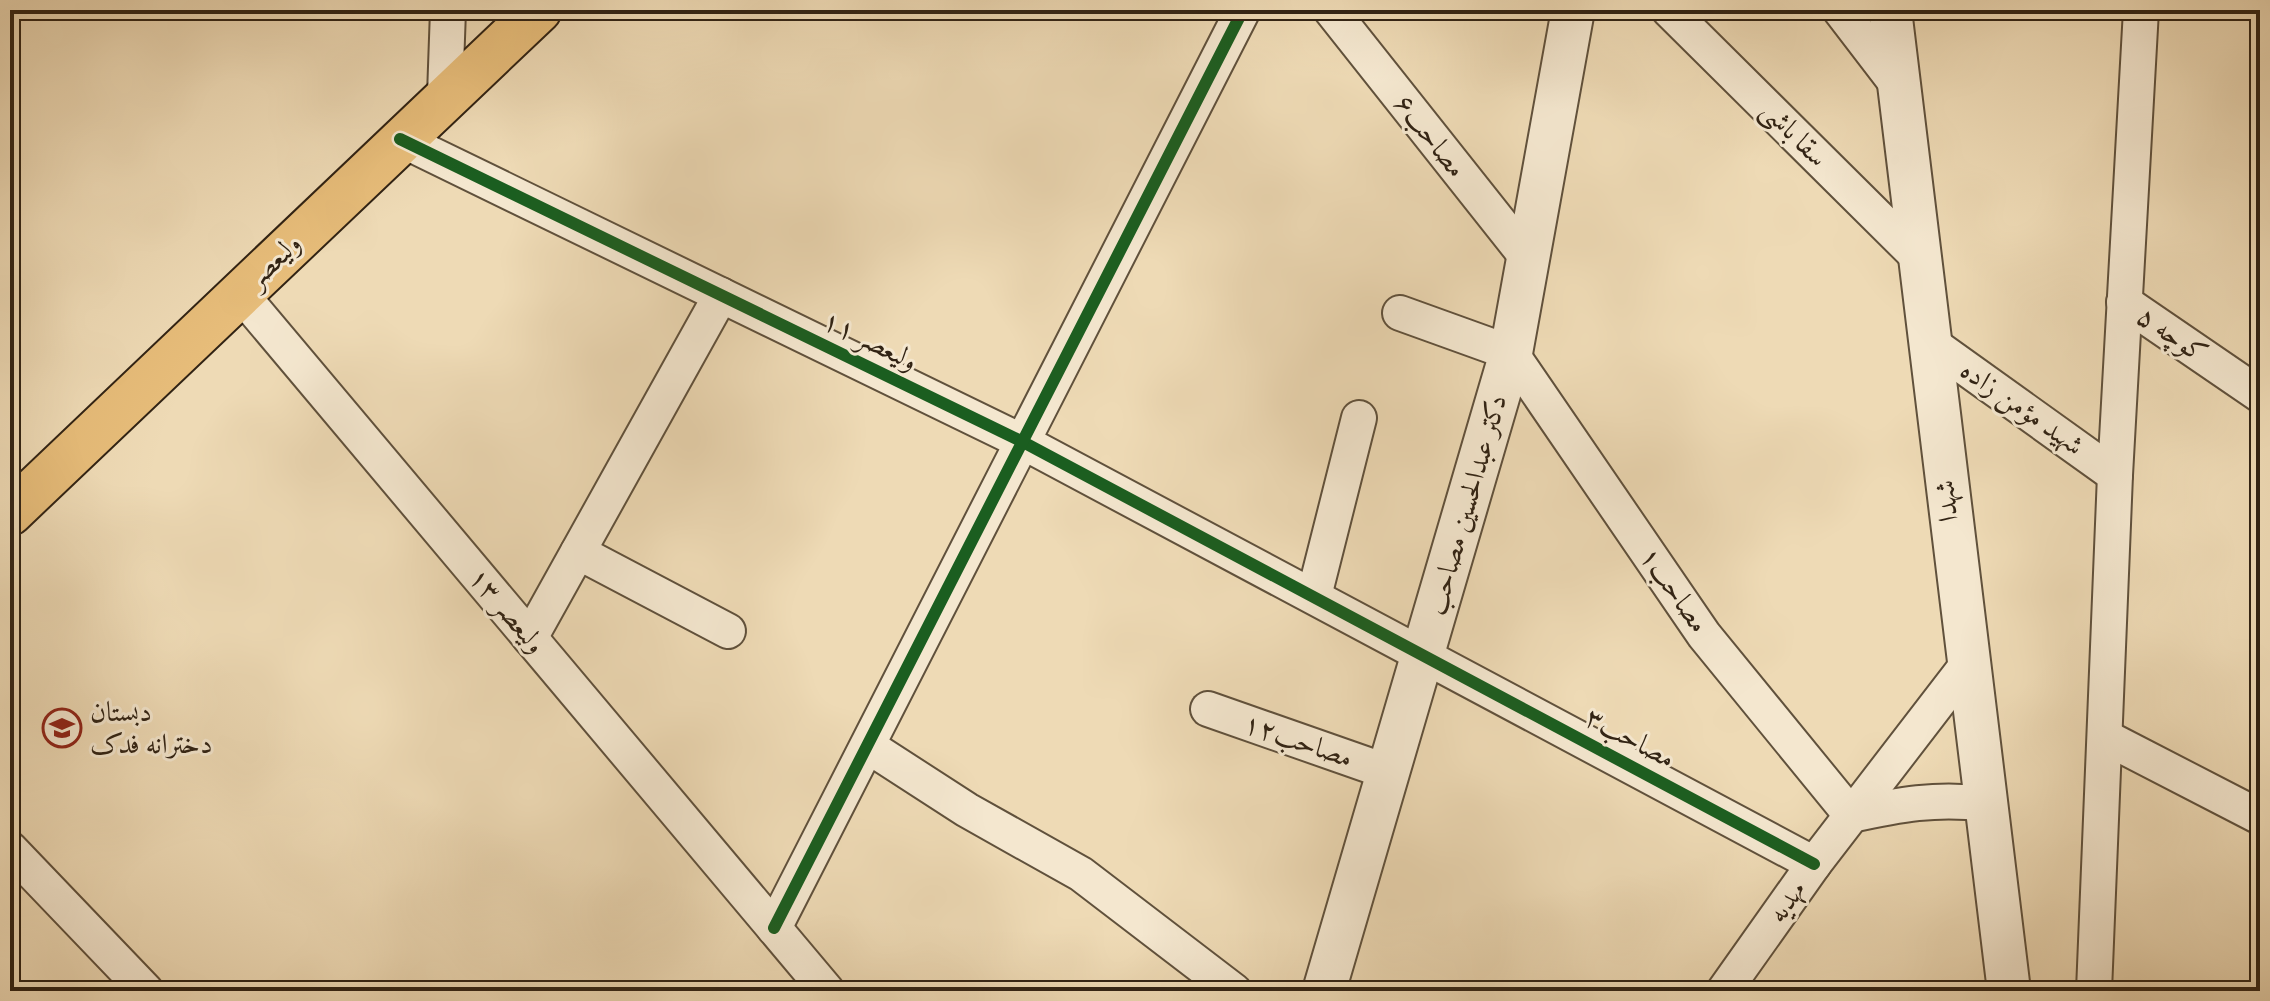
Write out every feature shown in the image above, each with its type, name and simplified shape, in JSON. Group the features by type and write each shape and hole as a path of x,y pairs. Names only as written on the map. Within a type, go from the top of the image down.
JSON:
{"main road":[{"name":"ولیعصر","path":"10,513 445,95 539,10"}],"street":[{"path":"445,95 448,10"},
{"path":"774,928 1243,10"},
{"name":"مصاحب۶","path":"1331,10 1530,261"},
{"name":"دکتر عبدالحسین مصاحب","path":"1324,991 1511,353 1573,10"},
{"name":"سقا باشی","path":"1669,10 1919,258"},
{"path":"1840,10 1899,87"},
{"name":"شهدا","path":"1890,10 1967,665 2009,991"},
{"path":"2095,991 2115,475 2141,10"},
{"name":"ولیعصر ۱۱","path":"400,139 1023,442 1314,596"},
{"name":"ولیعصر ۱۳","path":"240,293 827,991"},
{"path":"530,638 721,295"},
{"name":"کوچه ۵","path":"2124,302 2260,395"},
{"path":"1400,313 1511,353"},
{"name":"شهید مؤمن زاده","path":"1928,341 2115,475"},
{"name":"مصاحب۱","path":"1511,353 1704,635 1851,815"},
{"path":"1314,596 1359,418"},
{"path":"578,552 728,631"},
{"name":"مصاحب۳","path":"1314,596 1814,864"},
{"name":"مهدیه","path":"1724,991 1814,864 1967,665"},
{"name":"مصاحب۱۲","path":"1208,709 1388,772"},
{"path":"2105,737 2260,817"},
{"path":"868,746 967,810 1081,874 1234,991"},
{"path":"1851,815 1907,803 1949,799 1985,804"},
{"path":"10,849 146,991"}],"cycle path":[{"path":"774,928 1243,10"},
{"path":"400,139 1023,442 1814,864"}],"place":[{"name":"دبستان دخترانه فدک","path":"62,728"}]}
